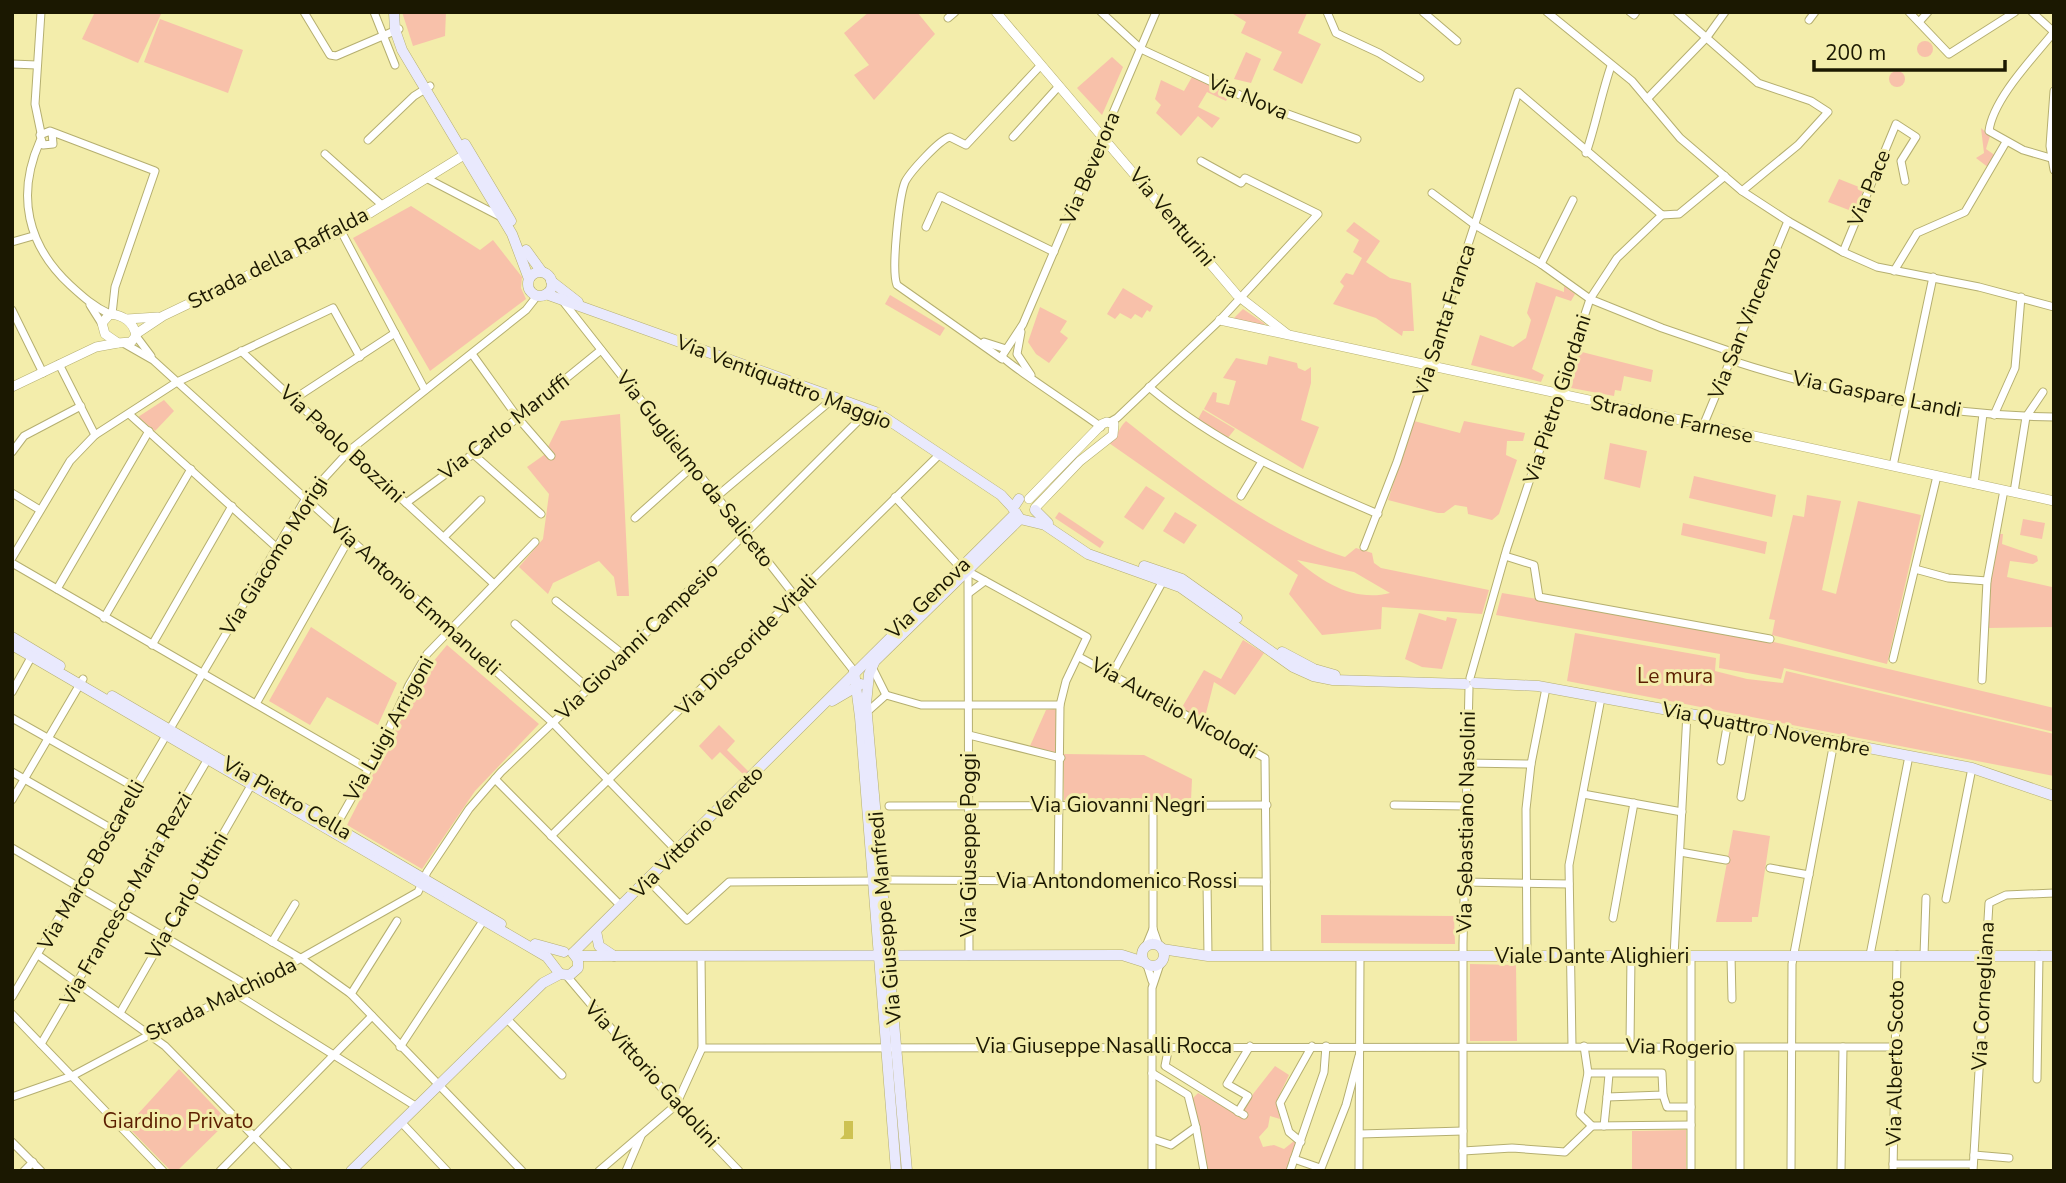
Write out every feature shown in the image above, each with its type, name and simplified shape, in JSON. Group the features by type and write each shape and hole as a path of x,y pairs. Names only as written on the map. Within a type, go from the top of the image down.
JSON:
{"main road":[{"name":"Via Ventiquattro Maggio","path":"394,12 393,31 502,213 519,248 529,279 528,288 541,295 593,311 869,410 908,431 1024,509"},
{"name":"Via Ventiquattro Maggio","path":"427,88 464,155 542,272 593,311"},
{"path":"529,279 542,272"},
{"path":"541,295 551,289 551,281"},
{"name":"Via Quattro Novembre","path":"1024,509 1093,551 1165,576 1269,650 1313,676 1546,688 1972,768 2054,796"},
{"name":"Via Quattro Novembre","path":"1024,509 1088,554 1182,579 1283,653 1314,669 1364,680"},
{"name":"Via Genova","path":"840,696 968,571 1024,509"},
{"name":"Via Genova","path":"861,677 968,571"},
{"path":"1180,587 1210,597"},
{"path":"1242,622 1257,641"},
{"name":"Via Pietro Cella","path":"12,637 33,654"},
{"name":"Via Pietro Cella","path":"12,645 33,654 423,882 531,943 552,951 591,958 882,955"},
{"path":"1269,650 1314,669"},
{"path":"861,677 863,709"},
{"name":"Via Giuseppe Manfredi","path":"861,677 882,881 882,955 907,1171"},
{"name":"Via Vittorio Veneto","path":"560,971 557,957 571,954 596,931 820,710 861,677"},
{"path":"840,696 863,709"},
{"name":"Via Vittorio Veneto","path":"820,710 840,696"},
{"name":"Via Pietro Cella","path":"423,882 483,921 547,957 560,971"},
{"path":"596,931 600,946 614,956"},
{"path":"882,955 1122,955 1145,947 1146,964 1122,955"},
{"name":"Viale Dante Alighieri","path":"1145,947 1161,947 1203,956"},
{"path":"1161,947 1161,963"},
{"path":"571,954 578,968"},
{"name":"Viale Dante Alighieri","path":"1146,964 1203,956 2054,956"},
{"path":"358,1169 401,1122 544,983 560,971 578,968 591,958"},
{"name":"Via Giuseppe Manfredi","path":"891,1046 896,1171"}],"street":[{"path":"41,12 35,104 43,140"},
{"path":"304,12 330,55 336,56 393,31"},
{"path":"375,14 385,12"},
{"name":"Via Venturini","path":"996,12 1240,299"},
{"name":"Via Nova","path":"1101,12 1141,49 1255,102 1357,139"},
{"name":"Via Beverora","path":"1023,324 1156,12"},
{"path":"1327,12 1336,33 1379,53 1420,78"},
{"path":"1423,12 1457,41"},
{"path":"1547,12 1632,82 1680,138 1742,191 1787,220 1843,252 1894,271 1933,277 2054,307"},
{"path":"1630,12 1634,15 1636,12"},
{"path":"1677,12 1758,83 1811,101 1828,112 1798,145 1742,191"},
{"path":"1647,99 1707,37 1726,12"},
{"path":"1809,20 1815,12"},
{"path":"1909,12 1949,54 1954,54 2015,12"},
{"path":"1919,22 1928,12"},
{"path":"2032,12 2054,32 1990,120 1989,131 2006,142 2052,158"},
{"name":"Via Ventiquattro Maggio","path":"375,14 393,31 396,65"},
{"path":"12,64 37,65"},
{"path":"1041,65 963,146 955,139 946,138 905,183 895,279 899,286 1002,359 1092,418 1108,424"},
{"path":"1611,66 1600,114 1586,153 1662,215 1679,214 1725,176"},
{"path":"1013,137 1059,86"},
{"path":"369,140 427,88"},
{"name":"Via Santa Franca","path":"1364,547 1429,367 1518,92 1586,153"},
{"path":"2054,92 2054,170"},
{"path":"38,115 55,142"},
{"name":"Via Pace","path":"1843,252 1896,124 1916,136 1901,161 1905,181"},
{"path":"51,132 155,171 115,287 117,316"},
{"path":"51,132 34,155 29,213 33,236 50,266 86,299 117,316 136,335"},
{"path":"43,140 55,142 68,138"},
{"path":"1894,271 1917,233 1965,212 2006,142"},
{"path":"325,154 383,205"},
{"name":"Strada della Raffalda","path":"12,387 96,347 121,343 163,316 341,231 464,155"},
{"path":"1024,509 1108,424 1220,320 1318,214 1275,190 1245,178 1241,183 1201,161"},
{"path":"426,178 502,213"},
{"name":"Via Gaspare Landi","path":"1432,193 1475,225 1541,264 1590,299 1765,371 1905,402 1983,414 2054,417"},
{"path":"926,227 940,196 1054,253"},
{"path":"1541,264 1573,200"},
{"name":"Via Pietro Giordani","path":"1492,605 1505,556 1590,299 1617,258 1662,215"},
{"name":"Via San Vincenzo","path":"1703,426 1787,220"},
{"path":"341,231 425,390"},
{"path":"12,242 33,236"},
{"path":"1893,466 1933,277"},
{"name":"Via Giacomo Morigi","path":"168,732 275,546 306,498 350,450 472,354 541,295"},
{"path":"1994,415 2015,368 2021,297"},
{"path":"86,299 103,328 121,343"},
{"name":"Stradone Farnese","path":"1240,299 1291,337"},
{"name":"Via Guglielmo da Saliceto","path":"561,300 861,677 887,695"},
{"path":"360,357 333,308 177,382 95,435 70,461 12,560 104,618 257,702 368,769"},
{"path":"12,310 15,321 43,373"},
{"path":"96,347 103,328 103,318 117,316"},
{"name":"Strada della Raffalda","path":"117,316 163,316"},
{"name":"Stradone Farnese","path":"1220,320 2054,500"},
{"path":"1259,330 1270,327 1269,321"},
{"path":"1002,359 1023,324"},
{"path":"1011,364 1016,361 1023,324"},
{"path":"293,399 395,333"},
{"name":"Via Antonio Emmanueli","path":"136,335 153,360 553,723 677,851"},
{"path":"977,340 1017,354 1033,377"},
{"name":"Via Antonio Emmanueli","path":"121,343 153,360"},
{"name":"Via Carlo Maruffi","path":"406,503 473,454 601,350"},
{"name":"Via Paolo Bozzini","path":"241,351 494,584"},
{"path":"472,354 518,418 551,456"},
{"path":"59,365 95,435"},
{"path":"1149,387 1199,425 1261,463 1378,514"},
{"path":"1982,680 1987,581 2026,417 2043,392"},
{"path":"716,497 835,397"},
{"path":"12,452 24,436 81,406"},
{"name":"Via Giovanni Campesio","path":"423,882 469,809 495,779 747,535 869,410"},
{"path":"129,414 275,546"},
{"path":"1974,484 1983,414"},
{"path":"1024,509 1046,496 1080,461 1111,437 1103,436 1108,424"},
{"path":"57,589 149,431"},
{"path":"473,454 541,514"},
{"name":"Via Dioscoride Vitali","path":"551,836 940,454"},
{"path":"1241,496 1261,463"},
{"path":"635,518 692,467"},
{"path":"104,618 191,469"},
{"path":"1893,659 1937,476"},
{"path":"12,493 40,510"},
{"path":"1046,496 1043,509 1048,522"},
{"path":"895,497 968,571 1087,637 1066,681 1060,705 1058,881"},
{"path":"444,537 481,500"},
{"path":"152,645 232,506"},
{"path":"257,702 349,538"},
{"name":"Via Luigi Arrigoni","path":"333,829 368,769 427,654 535,542"},
{"path":"1505,556 1534,565 1539,597 1770,639"},
{"path":"1915,569 1948,578 1987,581"},
{"name":"Via Giuseppe Poggi","path":"968,571 969,956"},
{"path":"1112,674 1165,576"},
{"path":"969,593 985,581"},
{"path":"556,601 624,655"},
{"name":"Via Sebastiano Nasolini","path":"1463,1171 1463,956 1470,683 1492,605"},
{"path":"515,624 589,689"},
{"path":"12,692 33,654"},
{"name":"Via Aurelio Nicolodi","path":"1079,657 1265,758 1267,805"},
{"path":"12,800 81,682"},
{"path":"1527,956 1526,809 1531,764 1546,688"},
{"path":"863,709 887,695 921,705 1060,705"},
{"path":"1572,1046 1569,865 1601,698"},
{"path":"1674,956 1687,713"},
{"path":"12,718 136,788"},
{"path":"1721,761 1728,721"},
{"path":"1741,797 1753,726"},
{"name":"Via Marco Boscarelli","path":"12,997 168,732"},
{"path":"969,735 1061,758"},
{"path":"1791,1171 1794,956 1834,741"},
{"path":"1870,955 1909,756"},
{"name":"Via Francesco Maria Rezzi","path":"40,1044 79,983 209,757"},
{"path":"1467,763 1531,764"},
{"path":"1946,899 1972,768"},
{"path":"12,772 112,829"},
{"path":"495,779 621,906"},
{"name":"Via Carlo Uttini","path":"120,1013 253,782"},
{"path":"1583,794 1682,812"},
{"path":"1612,918 1634,803"},
{"path":"1153,805 1153,929 1161,947"},
{"path":"1267,805 1267,956"},
{"name":"Via Giovanni Negri","path":"889,806 1267,805"},
{"path":"1394,805 1466,806"},
{"path":"12,848 250,987"},
{"path":"1680,852 1726,860"},
{"path":"1770,868 1809,875"},
{"name":"Via Antondomenico Rossi","path":"648,880 687,920 729,882 969,880 1266,883"},
{"path":"1465,881 1569,884"},
{"name":"Strada Malchioda","path":"12,1097 72,1076 151,1034 250,987 418,892 423,882"},
{"path":"1203,956 1207,882"},
{"name":"Via Cornegliana","path":"1973,1163 1989,904 2006,895 2054,893"},
{"path":"189,894 302,959 351,994 522,1171"},
{"path":"1924,955 1926,898"},
{"path":"272,942 295,904"},
{"path":"351,994 397,921"},
{"path":"400,1046 483,921"},
{"path":"1145,947 1153,929"},
{"path":"38,955 151,1034 288,1171"},
{"name":"Via Alberto Scoto","path":"1893,1167 1897,955"},
{"path":"599,1171 676,1105 702,1048 701,956"},
{"path":"1359,1171 1362,1045 1360,956"},
{"path":"1630,1045 1631,956"},
{"path":"1691,956 1691,1171"},
{"path":"1731,956 1732,999"},
{"path":"2037,1079 2039,956"},
{"path":"1152,982 1161,963"},
{"path":"1146,964 1152,982 1152,1171"},
{"name":"Via Vittorio Gadolini","path":"560,971 676,1105 739,1171"},
{"path":"236,994 417,1107"},
{"path":"12,1014 163,1171"},
{"path":"220,1171 372,1016"},
{"path":"506,1019 562,1075"},
{"path":"1169,1046 1165,1066 1241,1114 1248,1096 1227,1084 1250,1045"},
{"path":"1290,1171 1324,1072 1326,1045"},
{"path":"1294,1159 1320,1170 1346,1105 1362,1045"},
{"name":"Via Rogerio","path":"1463,1046 1630,1045 1691,1049 1896,1047"},
{"path":"1301,1142 1289,1132 1280,1102 1312,1046"},
{"name":"Via Giuseppe Nasalli Rocca","path":"702,1048 1463,1046"},
{"path":"1584,1046 1587,1073 1580,1114 1592,1126"},
{"path":"1841,1171 1843,1047"},
{"path":"1740,1049 1740,1171"},
{"path":"1152,1073 1188,1095 1205,1171"},
{"path":"1587,1073 1662,1073 1663,1095 1667,1107 1691,1107"},
{"path":"1604,1126 1609,1074"},
{"path":"1188,1095 1195,1086"},
{"path":"1606,1097 1663,1095"},
{"path":"401,1122 447,1171"},
{"path":"1463,1151 1512,1148 1565,1152 1592,1126 1691,1125"},
{"path":"1153,1139 1171,1145 1196,1127"},
{"path":"1360,1134 1463,1131"},
{"path":"626,1171 641,1135"},
{"path":"12,1142 41,1171"},
{"path":"1893,1167 1973,1163 2009,1158"},
{"path":"24,1171 33,1162"}],"green space":[{"path":"95,12 162,12 138,63 82,39"},
{"path":"402,12 446,12 445,36 413,46"},
{"path":"869,12 917,12 935,34 874,100 854,75 869,65 844,33"},
{"path":"1230,12 1307,13 1298,33 1321,44 1302,84 1273,70 1282,52 1241,33 1246,22"},
{"path":"160,19 243,50 228,93 144,62"},
{"path":"1922,41 1928,41 1933,49 1931,55 1922,57 1917,52 1917,46"},
{"path":"1246,52 1261,59 1251,83 1234,79"},
{"path":"1112,57 1123,67 1102,115 1077,88"},
{"path":"1897,71 1903,73 1903,85 1897,87 1891,85 1889,79 1891,73"},
{"path":"1192,77 1230,94 1226,101 1207,92 1198,107 1220,118 1212,128 1198,116 1181,136 1156,113 1161,105 1155,99 1161,80 1184,91"},
{"path":"1981,128 1990,136 1986,149 1996,156 1989,168 1976,158 1984,153"},
{"path":"1839,179 1864,189 1854,212 1828,202"},
{"path":"411,206 480,250 493,240 522,277 521,288 526,299 430,371 353,238"},
{"path":"1354,222 1380,241 1366,262 1390,278 1411,283 1414,331 1403,331 1402,336 1376,318 1333,304 1344,286 1340,282 1346,273 1353,275 1362,258 1353,252 1359,240 1346,231"},
{"path":"1536,282 1564,292 1564,286 1575,294 1571,301 1556,296 1532,369 1544,375 1541,382 1471,365 1480,335 1513,347 1526,338 1531,320 1527,313"},
{"path":"1123,288 1153,306 1150,312 1147,310 1142,318 1135,314 1131,319 1120,313 1115,319 1107,314"},
{"path":"890,295 945,328 940,336 885,304"},
{"path":"1040,307 1067,321 1060,332 1068,338 1049,363 1036,354 1028,342"},
{"path":"1243,309 1265,324 1233,319"},
{"path":"1578,351 1653,370 1651,382 1624,376 1621,391 1615,390 1614,396 1566,387"},
{"path":"1269,356 1297,363 1298,368 1305,371 1311,367 1311,383 1301,420 1319,427 1303,469 1204,409 1213,392 1217,393 1216,402 1229,405 1236,381 1223,378 1236,358 1267,365"},
{"path":"164,400 174,411 155,431 138,417"},
{"path":"1203,410 1235,429 1227,439 1197,421"},
{"path":"620,414 629,596 617,596 614,577 599,561 553,583 548,594 519,567 543,539 549,494 527,467 544,455 561,421"},
{"path":"1126,421 1176,460 1259,517 1317,547 1345,557 1356,548 1372,553 1374,563 1381,568 1489,590 1482,614 1382,607 1381,629 1322,635 1289,594 1298,575 1109,443","holes":["1297,560 1354,572 1390,593 1364,595 1340,589"]},
{"path":"1414,421 1460,433 1464,421 1525,433 1523,441 1507,441 1506,455 1517,460 1499,514 1492,520 1468,514 1467,507 1455,505 1444,513 1438,513 1388,500"},
{"path":"1610,443 1647,451 1640,488 1604,479"},
{"path":"1694,476 1776,495 1772,517 1689,498"},
{"path":"1146,486 1165,498 1143,530 1124,517"},
{"path":"1807,495 1841,501 1822,590 1836,594 1858,501 1921,515 1887,664 1772,635 1775,620 1769,619 1793,515 1804,517"},
{"path":"1059,512 1104,542 1100,548 1055,518"},
{"path":"1175,512 1197,525 1184,544 1163,531"},
{"path":"2023,519 2045,523 2042,539 2020,535"},
{"path":"1683,523 1767,542 1765,554 1681,535"},
{"path":"1999,534 2003,534 2002,544 2037,556 2038,561 2033,564 2010,561 2007,577 2052,587 2054,578 2054,627 1986,628 1989,581"},
{"path":"1502,593 1736,633 2054,708 2054,732 1784,668 1781,679 1719,668 1720,654 1496,615"},
{"path":"1419,613 1446,621 1447,617 1457,619 1442,669 1422,667 1405,659"},
{"path":"311,627 397,683 378,725 327,697 310,725 269,701"},
{"name":"Le mura","path":"1575,633 1716,658 1715,671 1747,679 1783,683 1786,671 2054,734 2054,776 1567,681"},
{"path":"1243,640 1264,653 1235,695 1214,682 1204,721 1181,709 1204,670 1221,679"},
{"path":"447,645 539,724 475,791 422,869 347,825 427,669"},
{"path":"1054,709 1059,712 1057,754 1030,746 1046,710"},
{"path":"719,725 735,741 727,750 749,772 745,776 720,752 712,760 699,746"},
{"path":"1063,754 1144,755 1192,779 1191,800 1064,800"},
{"path":"1733,830 1770,836 1758,917 1752,917 1752,922 1716,922"},
{"path":"1321,915 1454,916 1455,944 1321,943"},
{"path":"1470,964 1516,965 1517,1041 1470,1041"},
{"path":"1275,1066 1289,1075 1276,1102 1280,1119 1270,1116 1268,1127 1259,1137 1263,1147 1274,1145 1284,1149 1294,1141 1297,1143 1288,1171 1208,1171 1192,1099 1198,1093 1241,1115 1239,1112"},
{"name":"Giardino Privato","path":"179,1069 228,1121 177,1171 171,1171 127,1126"},
{"path":"1686,1130 1686,1171 1632,1171 1632,1131"}],"shaded area":[{"path":"844,1121 853,1121 853,1139 840,1139 844,1135"}]}
